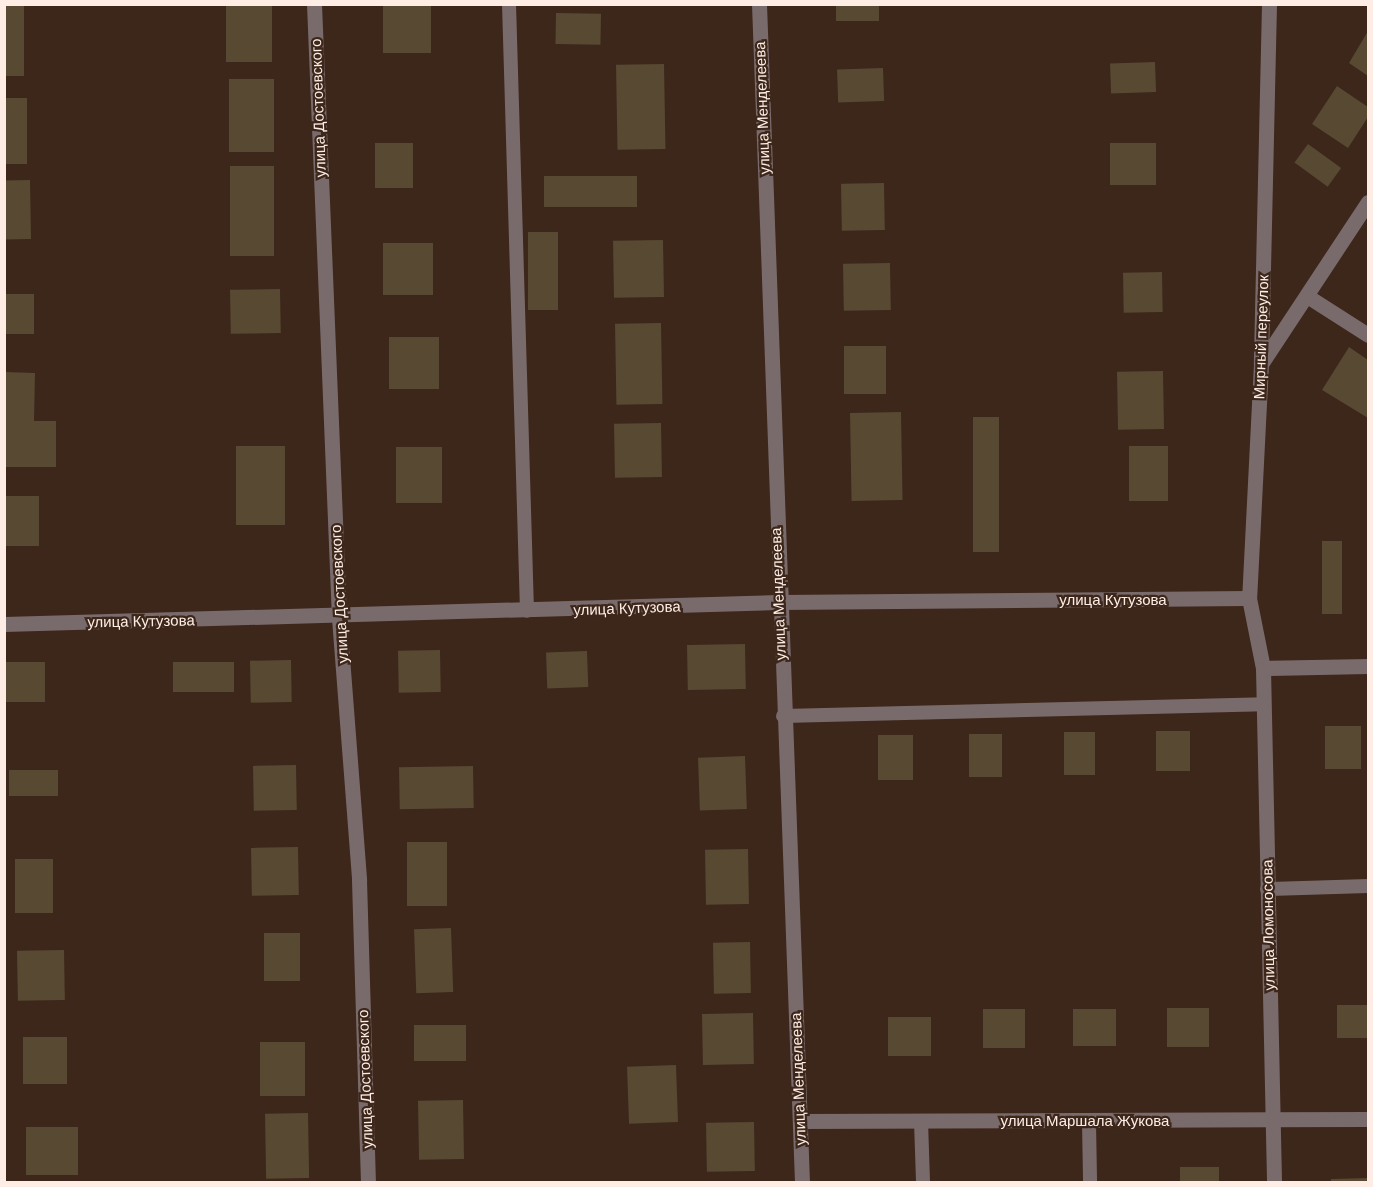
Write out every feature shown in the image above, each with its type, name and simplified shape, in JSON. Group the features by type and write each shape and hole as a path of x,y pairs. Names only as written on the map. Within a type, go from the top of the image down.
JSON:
{"street":[{"name":"улица Достоевского","path":"314,4 339,618 360,880 368,1182"},
{"name":"улица Менделеева","path":"759,4 778,602 802,1182"},
{"name":"Мирный переулок","path":"1263,668 1249,598 1261,364 1269,4"},
{"path":"1261,364 1368,202"},
{"path":"1306,296 1368,335"},
{"name":"улица Кутузова","path":"4,624 339,618 778,602 1249,598"},
{"path":"1263,668 1368,666"},
{"name":"улица Ломоносова","path":"1263,668 1274,1182"},
{"name":"улица Маршала Жукова","path":"800,1121 1272,1122 1368,1119"}],"lane":[{"path":"509,4 527,611"},
{"path":"783,716 1264,704"},
{"path":"1267,889 1368,886"},
{"path":"921,1121 923,1182"},
{"path":"1089,1122 1090,1182"}],"building":[{"path":"226,4 272,4 272,62 226,62"},
{"path":"383,4 431,4 431,53 383,53"},
{"path":"836,4 879,4 879,21 836,21"},
{"path":"4,5 24,5 24,76 4,76"},
{"path":"556,13 601,14 600,45 555,44"},
{"path":"1368,31 1368,76 1349,63"},
{"path":"1155,62 1156,92 1111,94 1110,64"},
{"path":"664,64 665,149 617,150 616,65"},
{"path":"883,68 884,101 838,103 837,70"},
{"path":"229,79 274,79 274,152 229,152"},
{"path":"1337,86 1368,107 1368,117 1348,148 1312,124"},
{"path":"4,98 27,98 27,164 4,164"},
{"path":"375,143 413,143 413,188 375,188"},
{"path":"1110,143 1156,143 1156,185 1110,185"},
{"path":"1308,144 1341,168 1328,187 1294,163"},
{"path":"230,166 274,166 274,256 230,256"},
{"path":"544,176 637,176 637,207 544,207"},
{"path":"4,180 30,180 31,239 5,239"},
{"path":"884,183 885,230 842,231 841,184"},
{"path":"528,232 558,232 558,310 528,310"},
{"path":"663,240 664,297 614,298 613,241"},
{"path":"383,243 433,243 433,295 383,295"},
{"path":"890,263 891,310 844,311 843,264"},
{"path":"1162,272 1163,312 1124,313 1123,273"},
{"path":"280,289 281,333 231,334 230,290"},
{"path":"4,294 34,294 34,334 4,334"},
{"path":"661,323 662,404 616,405 615,324"},
{"path":"389,337 439,337 439,389 389,389"},
{"path":"844,346 886,346 886,394 844,394"},
{"path":"1349,347 1368,360 1368,418 1322,390"},
{"path":"1163,371 1164,429 1118,430 1117,372"},
{"path":"4,372 35,373 34,421 56,421 56,467 4,467"},
{"path":"901,412 903,500 852,501 850,413"},
{"path":"973,417 999,417 999,552 973,552"},
{"path":"661,423 662,477 615,478 614,424"},
{"path":"236,446 285,446 285,525 236,525"},
{"path":"1129,446 1168,446 1168,501 1129,501"},
{"path":"396,447 442,447 442,503 396,503"},
{"path":"4,496 39,496 39,546 4,546"},
{"path":"1322,541 1342,541 1342,614 1322,614"},
{"path":"745,644 746,689 688,690 687,645"},
{"path":"440,650 441,692 399,693 398,651"},
{"path":"587,651 588,687 547,688 546,652"},
{"path":"291,660 292,702 251,703 250,661"},
{"path":"4,662 45,662 45,702 4,702"},
{"path":"173,662 234,662 234,692 173,692"},
{"path":"1325,726 1361,726 1361,769 1325,769"},
{"path":"1156,731 1190,731 1190,771 1156,771"},
{"path":"1064,732 1095,732 1095,775 1064,775"},
{"path":"969,734 1002,734 1002,777 969,777"},
{"path":"878,735 913,735 913,780 878,780"},
{"path":"745,756 747,809 700,811 698,758"},
{"path":"296,765 297,810 254,811 253,766"},
{"path":"473,766 474,808 400,809 399,767"},
{"path":"9,770 58,770 58,796 9,796"},
{"path":"407,842 447,842 447,906 407,906"},
{"path":"298,847 299,895 252,896 251,848"},
{"path":"748,849 749,904 706,905 705,850"},
{"path":"15,859 53,859 53,913 15,913"},
{"path":"451,928 453,992 416,993 414,929"},
{"path":"264,933 300,933 300,981 264,981"},
{"path":"750,942 751,993 714,994 713,943"},
{"path":"64,950 65,1000 18,1001 17,951"},
{"path":"1337,1005 1368,1005 1368,1038 1337,1038"},
{"path":"1167,1008 1209,1008 1209,1047 1167,1047"},
{"path":"983,1009 1025,1009 1025,1048 983,1048"},
{"path":"1073,1009 1116,1009 1116,1046 1073,1046"},
{"path":"753,1013 754,1064 703,1065 702,1014"},
{"path":"888,1017 931,1017 931,1056 888,1056"},
{"path":"414,1025 466,1025 466,1061 414,1061"},
{"path":"23,1037 67,1037 67,1084 23,1084"},
{"path":"260,1042 305,1042 305,1096 260,1096"},
{"path":"676,1065 678,1122 629,1124 627,1067"},
{"path":"463,1100 464,1159 419,1160 418,1101"},
{"path":"308,1113 309,1178 266,1179 265,1114"},
{"path":"754,1122 755,1171 707,1172 706,1123"},
{"path":"26,1127 78,1127 78,1175 26,1175"},
{"path":"1180,1167 1219,1167 1219,1182 1180,1182"},
{"path":"1368,1178 1368,1182 1331,1182 1331,1179"}]}
